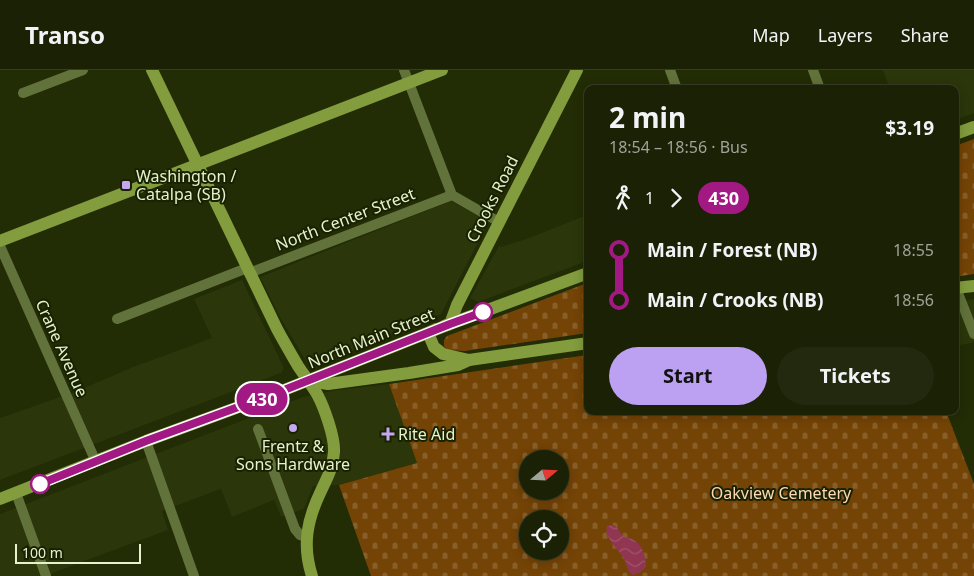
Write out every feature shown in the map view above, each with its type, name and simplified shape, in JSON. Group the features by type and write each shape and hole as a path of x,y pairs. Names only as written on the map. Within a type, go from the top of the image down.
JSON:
{"main road":[{"path":"152,70 267,310 318,396 332,436 334,451 330,473 320,493 306,537 308,561 312,576"},
{"path":"0,241 442,70"},
{"name":"Crooks Road","path":"450,324 457,305 577,70"},
{"path":"959,133 974,127"},
{"name":"North Main Street","path":"450,324 584,274"},
{"path":"959,288 974,286"},
{"path":"450,324 428,333 434,347 443,354 469,360"},
{"name":"North Main Street","path":"0,499 428,333"},
{"path":"308,381 328,384 409,373 458,365 469,360 584,344"}],"street":[{"path":"23,93 82,70"},
{"path":"404,70 452,195 499,222"},
{"path":"670,70 676,85"},
{"path":"813,70 819,85"},
{"name":"North Center Street","path":"117,318 452,195"},
{"name":"Crane Avenue","path":"0,246 96,462"},
{"path":"959,296 974,334"},
{"path":"258,429 295,529 300,535 306,537"},
{"path":"146,441 194,576"},
{"path":"16,493 46,576"}],"shaded area":[{"path":"883,70 974,70 974,113 959,119 959,85 889,85"},
{"path":"451,201 484,219 486,227 441,314 318,365 309,366 281,319 260,277"},
{"path":"584,216 584,262 478,302 470,298 499,246 529,238"},
{"path":"242,280 284,368 281,373 0,480 0,418 77,391 133,367 212,338 194,299"},
{"path":"974,299 974,341 959,345 959,301"},
{"path":"389,384 417,463 339,485 313,486 304,509 281,517 274,500 232,517 221,489 162,511 168,530 48,576 0,576 0,514 303,397 337,390"}],"green space":[{"path":"974,139 974,274 959,276 959,145"},
{"path":"584,284 584,333 465,351 447,350 444,346 444,340 447,336"},
{"name":"Oakview Cemetery","path":"584,355 584,415 948,415 974,484 974,576 371,576 339,485 417,463 389,384"}],"water":[{"path":"614,525 624,536 636,541 641,547 646,567 639,573 633,575 630,572 607,535 607,526"}],"bus line":[{"name":"430","path":"40,484 146,441 308,381 390,347 483,312"}],"place":[{"name":"Washington / Catalpa (SB)","path":"126,185"},
{"name":"Frentz & Sons Hardware","path":"293,428"},
{"name":"Rite Aid","path":"388,434"}]}
